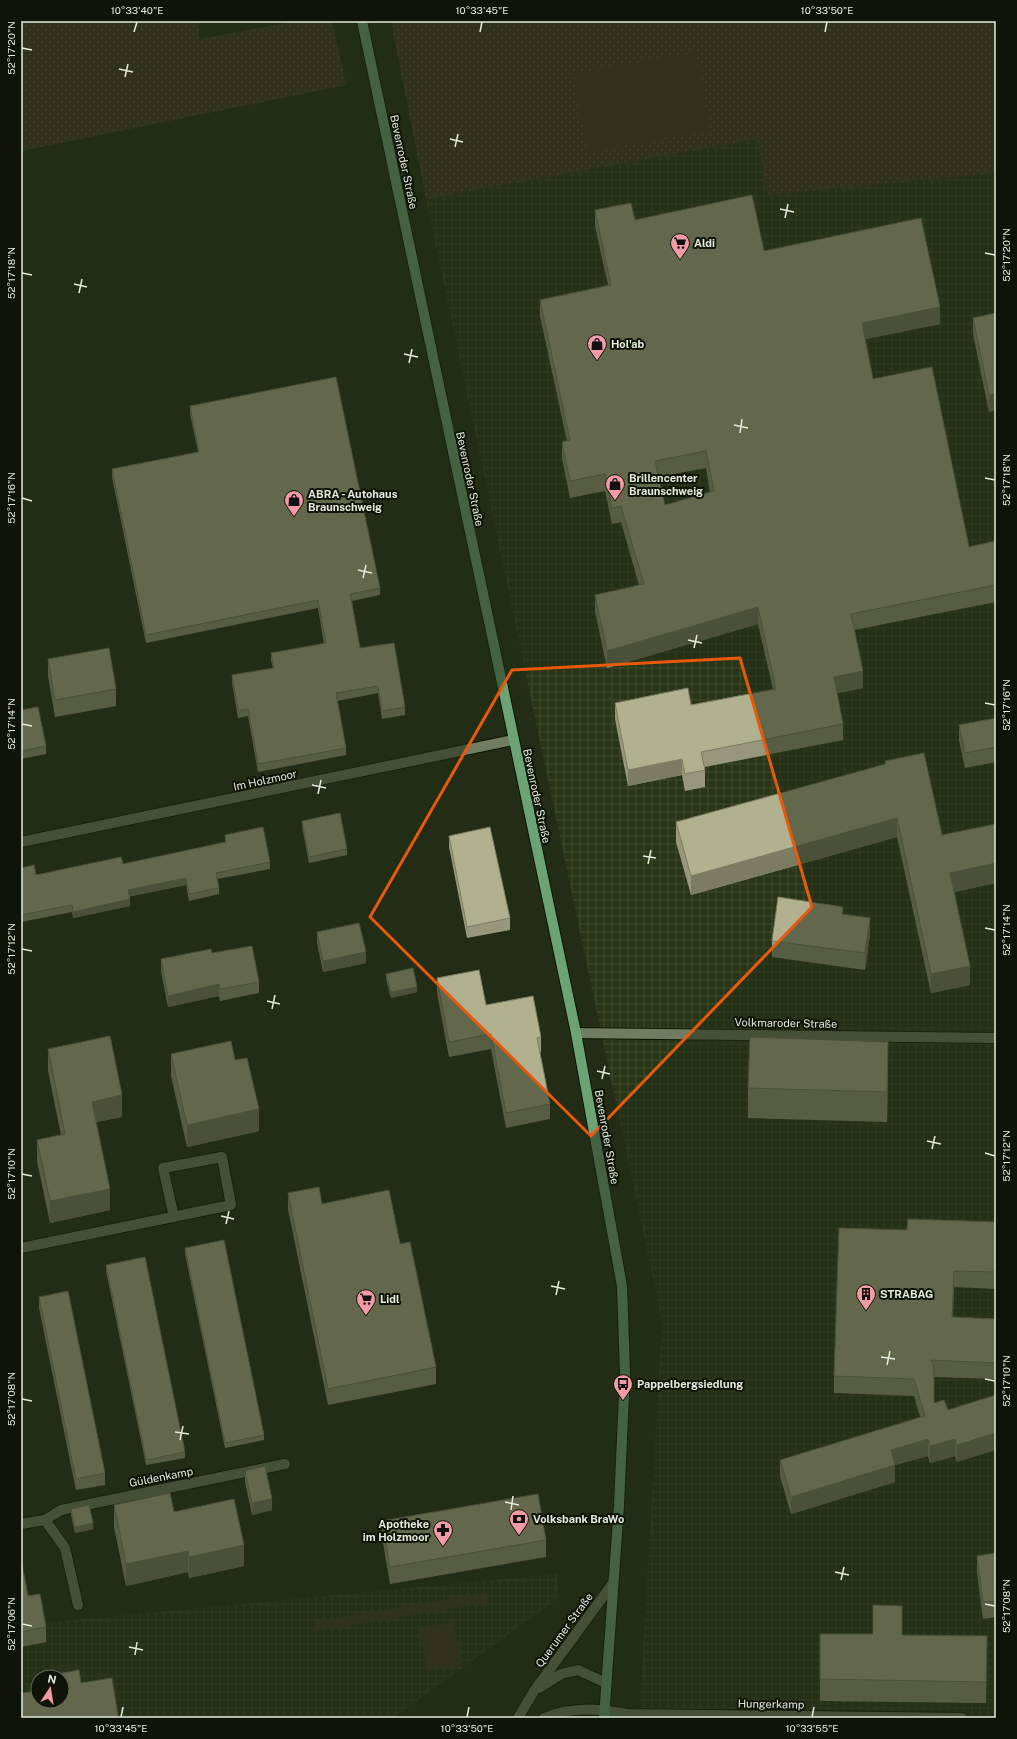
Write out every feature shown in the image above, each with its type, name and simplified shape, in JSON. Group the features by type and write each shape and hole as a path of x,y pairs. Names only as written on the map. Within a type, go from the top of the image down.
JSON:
{"main road":[{"name":"Bevenroder Straße","path":"362,21 576,1033 622,1286 625,1372 619,1505 604,1714"}],"street":[{"name":"Im Holzmoor","path":"21,842 513,740"},
{"name":"Volkmaroder Straße","path":"576,1033 996,1038"},
{"path":"21,1248 174,1217 231,1205 222,1157 163,1168 174,1217"},
{"name":"Güldenkamp","path":"21,1524 45,1520 61,1510 285,1464"},
{"path":"45,1520 65,1548 78,1605"},
{"name":"Querumer Straße","path":"518,1718 534,1691 613,1583"},
{"name":"Querumer Straße","path":"534,1691 561,1674 578,1670 606,1683"},
{"path":"544,1718 559,1712 574,1710 604,1714"},
{"name":"Hungerkamp","path":"604,1714 962,1718"}],"highlighted area":[{"path":"740,658 812,907 591,1136 370,917 512,670"}],"shaded area":[{"path":"21,21 199,21 199,39 298,21 332,21 346,85 21,151"},
{"path":"391,21 996,21 996,173 768,195 757,139 426,199"},
{"path":"696,52 710,130 588,152 573,74"},
{"path":"757,139 768,195 996,173 996,1718 639,1718 662,1322 426,199"},
{"path":"557,1574 559,1598 393,1718 21,1718 21,1625"},
{"path":"487,1593 489,1602 316,1631 315,1622"},
{"path":"454,1622 462,1665 427,1671 419,1628"}],"building":[{"path":"752,195 764,251 921,218 940,307 862,323 873,379 932,367 969,547 996,541 996,585 851,614 863,671 834,677 843,724 701,752 705,770 685,774 682,759 628,770 615,703 688,688 691,705 776,689 758,607 607,651 595,595 644,584 621,506 612,508 605,474 570,481 562,442 570,440 540,300 611,285 595,210 631,203 635,220","holes":["706,451 714,491 665,505 655,461"]},
{"path":"996,313 996,394 989,395 973,318"},
{"path":"336,377 380,588 350,594 360,648 394,643 405,707 382,711 378,686 336,693 346,748 258,764 248,709 238,710 232,675 274,668 271,653 326,643 318,600 146,635 112,469 199,452 190,406"},
{"path":"109,648 116,689 55,700 48,659"},
{"path":"38,707 46,746 21,751 21,710"},
{"path":"996,718 996,747 965,753 959,725"},
{"path":"924,753 942,835 996,824 996,863 950,873 970,966 931,974 897,818 691,876 676,822 886,764 885,761"},
{"path":"340,813 347,849 309,857 302,821"},
{"path":"263,827 270,862 216,873 219,888 189,894 186,878 128,890 130,899 73,912 72,905 21,915 21,868 34,865 36,875 121,857 123,864 226,842 225,835"},
{"path":"490,827 510,918 467,927 449,836"},
{"path":"778,897 843,907 842,914 870,918 865,953 772,941"},
{"path":"359,923 366,952 323,961 317,932"},
{"path":"252,946 259,982 220,989 219,984 168,996 161,959 211,949 212,953"},
{"path":"413,968 417,987 391,992 386,974"},
{"path":"479,970 486,1005 533,996 541,1037 537,1038 550,1104 506,1113 491,1034 449,1042 437,978"},
{"path":"110,1036 122,1095 92,1102 110,1189 50,1201 37,1140 65,1134 48,1049"},
{"path":"750,1037 888,1042 887,1092 748,1088"},
{"path":"231,1041 235,1060 247,1058 259,1109 187,1125 171,1054"},
{"name":"Lidl","path":"319,1187 322,1204 389,1190 400,1244 410,1242 436,1367 328,1389 288,1193"},
{"path":"908,1219 996,1222 996,1272 954,1271 952,1317 996,1319 996,1363 931,1360 934,1369 934,1403 944,1400 948,1410 996,1395 996,1433 957,1445 955,1439 930,1446 928,1439 891,1450 895,1465 791,1497 780,1460 925,1416 914,1379 834,1376 839,1228 907,1230"},
{"path":"224,1240 264,1435 225,1443 185,1248"},
{"path":"145,1257 185,1452 146,1460 106,1265"},
{"path":"68,1291 105,1473 76,1479 39,1297"},
{"path":"265,1466 272,1499 252,1503 245,1471"},
{"path":"170,1493 174,1512 234,1499 244,1545 189,1557 188,1551 126,1564 114,1505"},
{"path":"538,1494 546,1540 390,1567 382,1521"},
{"path":"89,1505 93,1523 75,1527 71,1509"},
{"path":"996,1553 996,1601 983,1602 977,1556"},
{"path":"21,1559 28,1596 40,1594 46,1627 21,1632"},
{"path":"873,1605 902,1606 902,1635 987,1636 986,1682 820,1679 820,1634 873,1634"},
{"path":"79,1670 81,1683 112,1678 118,1716 108,1718 21,1718 21,1693 30,1692 30,1709 70,1709 70,1672"}],"place":[{"name":"Aldi","path":"680,260"},
{"name":"Hol'ab","path":"597,361"},
{"name":"Brillencenter Braunschweig","path":"615,501"},
{"name":"ABRA - Autohaus Braunschweig","path":"294,517"},
{"name":"STRABAG","path":"866,1311"},
{"name":"Lidl","path":"366,1316"},
{"name":"Pappelbergsiedlung","path":"623,1401"},
{"name":"Volksbank BraWo","path":"519,1536"},
{"name":"Apotheke im Holzmoor","path":"443,1547"}]}
